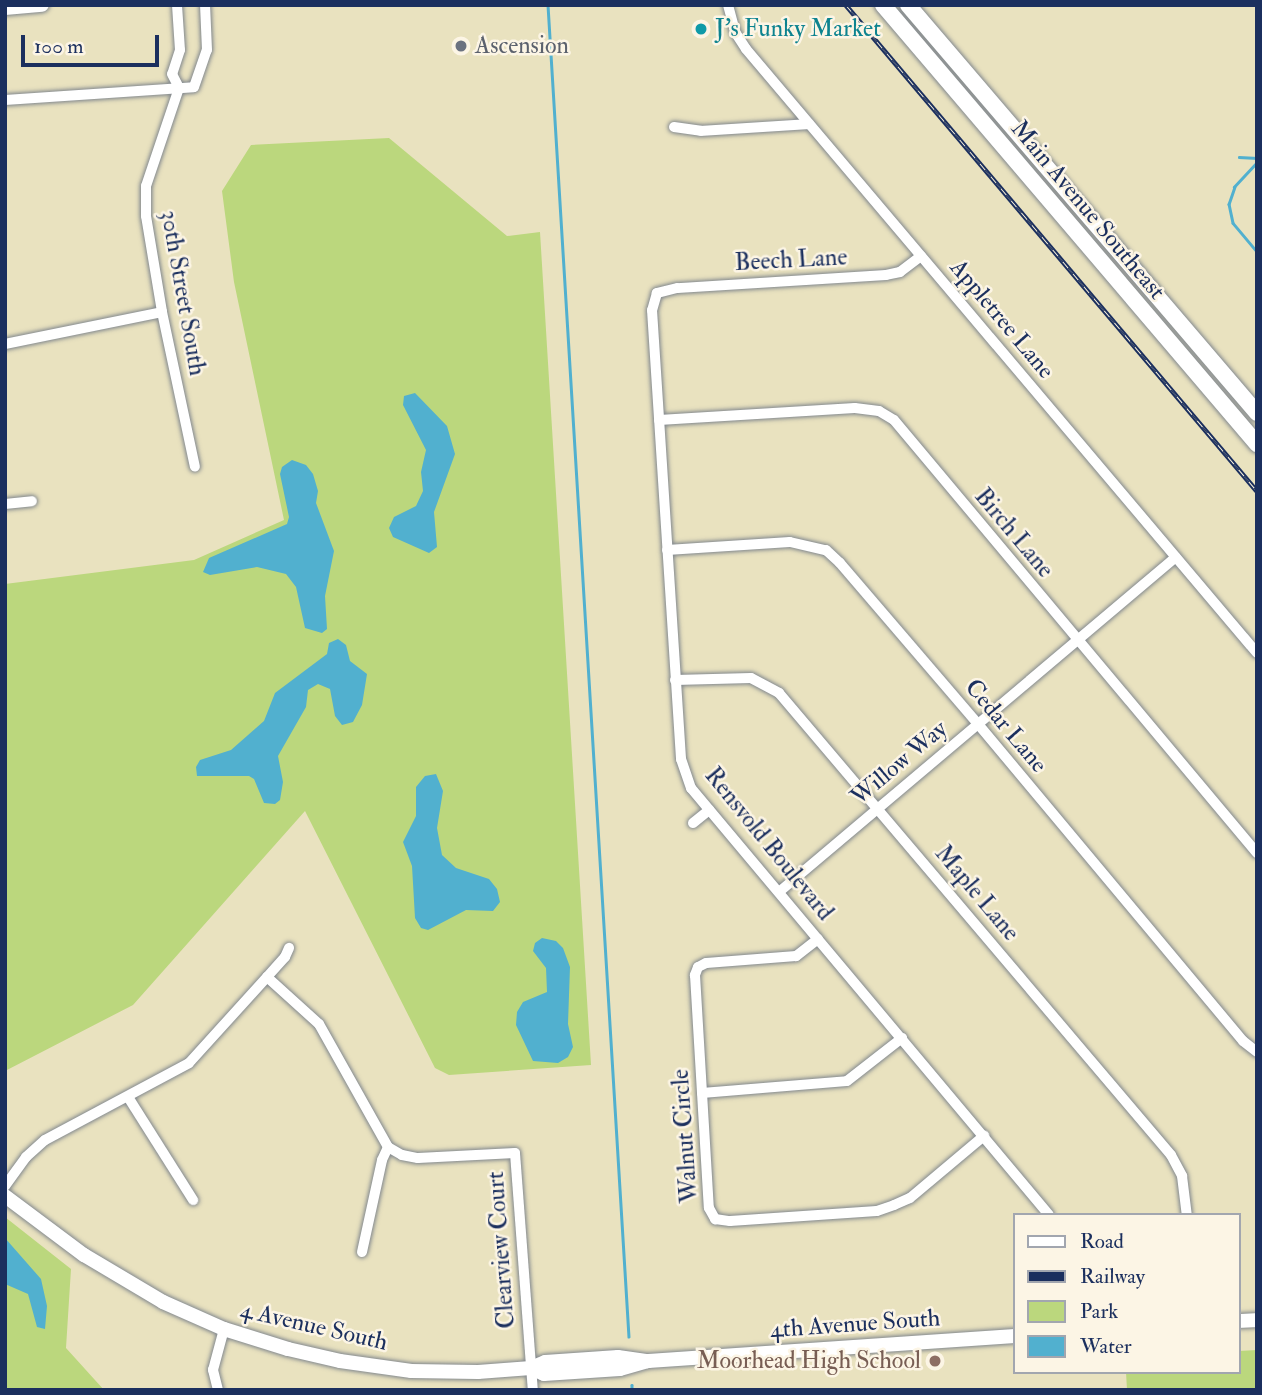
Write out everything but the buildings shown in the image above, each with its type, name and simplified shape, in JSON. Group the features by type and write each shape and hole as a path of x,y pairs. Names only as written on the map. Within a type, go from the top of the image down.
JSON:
{"main road":[{"name":"Main Avenue Southeast","path":"883,5 1257,444"},
{"name":"Main Avenue Southeast","path":"908,5 1257,413"}],"street":[{"path":"5,8 42,5"},
{"name":"30th Street South","path":"177,5 180,50 172,74 180,88 146,186 146,216 162,312 195,467"},
{"path":"5,100 194,87 207,50 205,5"},
{"name":"Appletree Lane","path":"728,5 735,32 746,49 1257,653"},
{"path":"674,127 701,131 809,124"},
{"name":"Beech Lane","path":"657,293 677,288 886,275 900,272 921,256"},
{"name":"Rensvold Boulevard","path":"657,293 652,310 681,760 691,788 1047,1213"},
{"path":"5,344 162,312"},
{"name":"Birch Lane","path":"659,420 855,408 879,411 894,420 1076,641 1257,853"},
{"path":"5,504 32,501"},
{"name":"Cedar Lane","path":"667,550 790,542 826,550 978,724 1243,1041 1257,1052"},
{"name":"Willow Way","path":"779,892 1176,557"},
{"name":"Maple Lane","path":"676,680 735,677 766,684 779,692 1171,1155 1182,1176 1187,1213"},
{"path":"693,823 709,810"},
{"name":"Walnut Circle","path":"818,939 796,956 706,962 698,967 695,975 709,1208 715,1219 730,1221 886,1208 910,1198 985,1136"},
{"path":"5,1186 26,1157 45,1140 189,1063 285,957 289,948"},
{"path":"267,977 319,1024 336,1050 388,1147 382,1160 362,1252"},
{"path":"702,1093 847,1081 902,1038"},
{"path":"128,1097 193,1200"},
{"name":"Clearview Court","path":"388,1147 402,1155 418,1158 515,1153 533,1390"},
{"name":"4 Avenue South","path":"5,1196 84,1255 163,1302 224,1329 340,1361 411,1371 478,1372 531,1368 544,1374 620,1369 648,1361"},
{"path":"218,1390 213,1370 224,1329"},
{"name":"4th Avenue South","path":"648,1361 1014,1336"}],"green space":[{"path":"389,138 507,236 540,232 591,1065 449,1075 435,1068 305,811 133,1005 5,1071 5,584 194,560 284,520 234,282 222,191 251,145"},
{"path":"5,1217 71,1269 66,1348 104,1390 5,1390"},
{"path":"1257,1350 1257,1390 1127,1390 1126,1374 1241,1374 1241,1351"}],"water":[{"path":"415,393 447,426 455,454 434,512 437,547 429,553 393,537 389,528 394,517 416,506 423,491 421,472 426,450 403,405 404,396"},
{"path":"292,460 306,465 313,474 318,491 316,503 334,551 325,596 327,629 322,633 305,628 296,587 286,574 257,567 210,575 203,572 209,558 287,524 289,517 280,474 282,467"},
{"path":"338,639 346,645 350,661 367,674 362,705 353,722 342,725 335,716 330,689 318,684 308,690 306,707 278,756 283,782 280,800 275,804 264,803 254,779 249,776 197,776 196,767 200,760 231,750 264,721 275,693 327,654 329,643"},
{"path":"436,774 443,791 437,828 442,855 456,868 489,879 497,889 500,902 493,911 466,910 428,930 421,928 415,918 412,866 403,842 416,816 416,787 425,776"},
{"path":"542,938 556,941 563,948 570,967 568,1024 573,1047 568,1057 558,1063 533,1061 516,1025 517,1012 523,1002 547,992 546,968 533,951 535,943"},
{"path":"5,1238 41,1279 47,1306 45,1329 37,1327 28,1294 5,1284"}],"waterway":[{"path":"548,5 629,1337"},
{"path":"1239,157 1257,158"},
{"path":"1257,163 1235,187 1229,204 1233,223 1257,252"},
{"path":"632,1385 632,1390"}],"railway":[{"path":"846,5 1257,491"}],"place":[{"name":"J's Funky Market","path":"701,29"},
{"name":"Ascension","path":"461,46"},
{"name":"Moorhead High School","path":"935,1361"}]}
